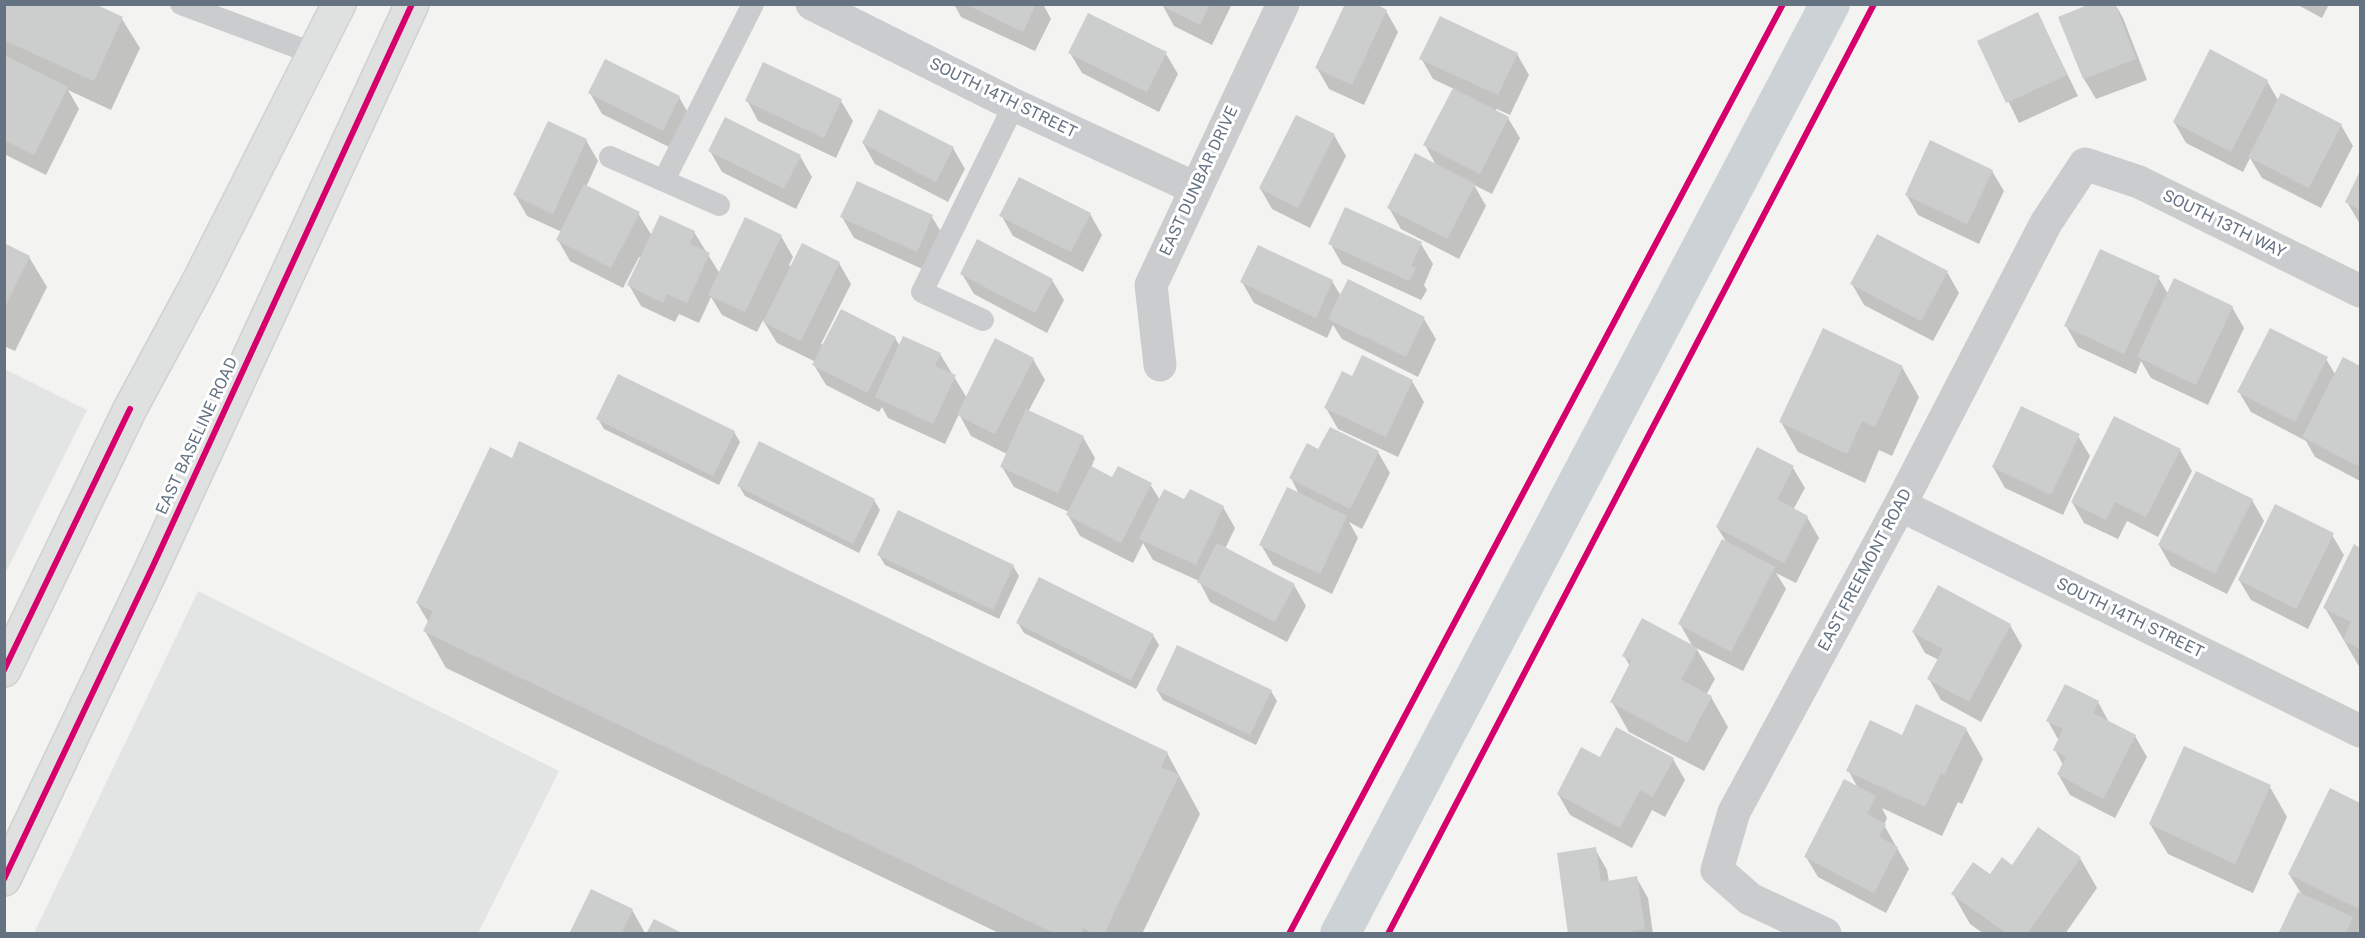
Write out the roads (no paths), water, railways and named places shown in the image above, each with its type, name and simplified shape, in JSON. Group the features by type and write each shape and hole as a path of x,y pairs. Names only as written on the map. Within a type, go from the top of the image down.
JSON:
{"main road":[{"path":"4,670 130,409 204,271 339,4"},
{"name":"EAST BASELINE ROAD","path":"4,879 152,568 411,4"}],"street":[{"name":"SOUTH 14TH STREET","path":"812,4 1014,105 1195,189"},
{"name":"EAST DUNBAR DRIVE","path":"1160,365 1150,285 1283,4"},
{"name":"SOUTH 13TH WAY","path":"2085,164 2139,182 2361,291"},
{"name":"EAST FREEMONT ROAD","path":"1825,933 1750,899 1717,870 1734,812 1900,505 2046,223 2085,164"},
{"name":"SOUTH 14TH STREET","path":"1900,505 2361,731"}],"lane":[{"path":"181,4 315,54"},
{"path":"664,180 753,4"},
{"path":"983,320 922,292 1014,105"},
{"path":"610,157 719,205"}],"waterway":[{"path":"1340,934 1830,4"}]}
